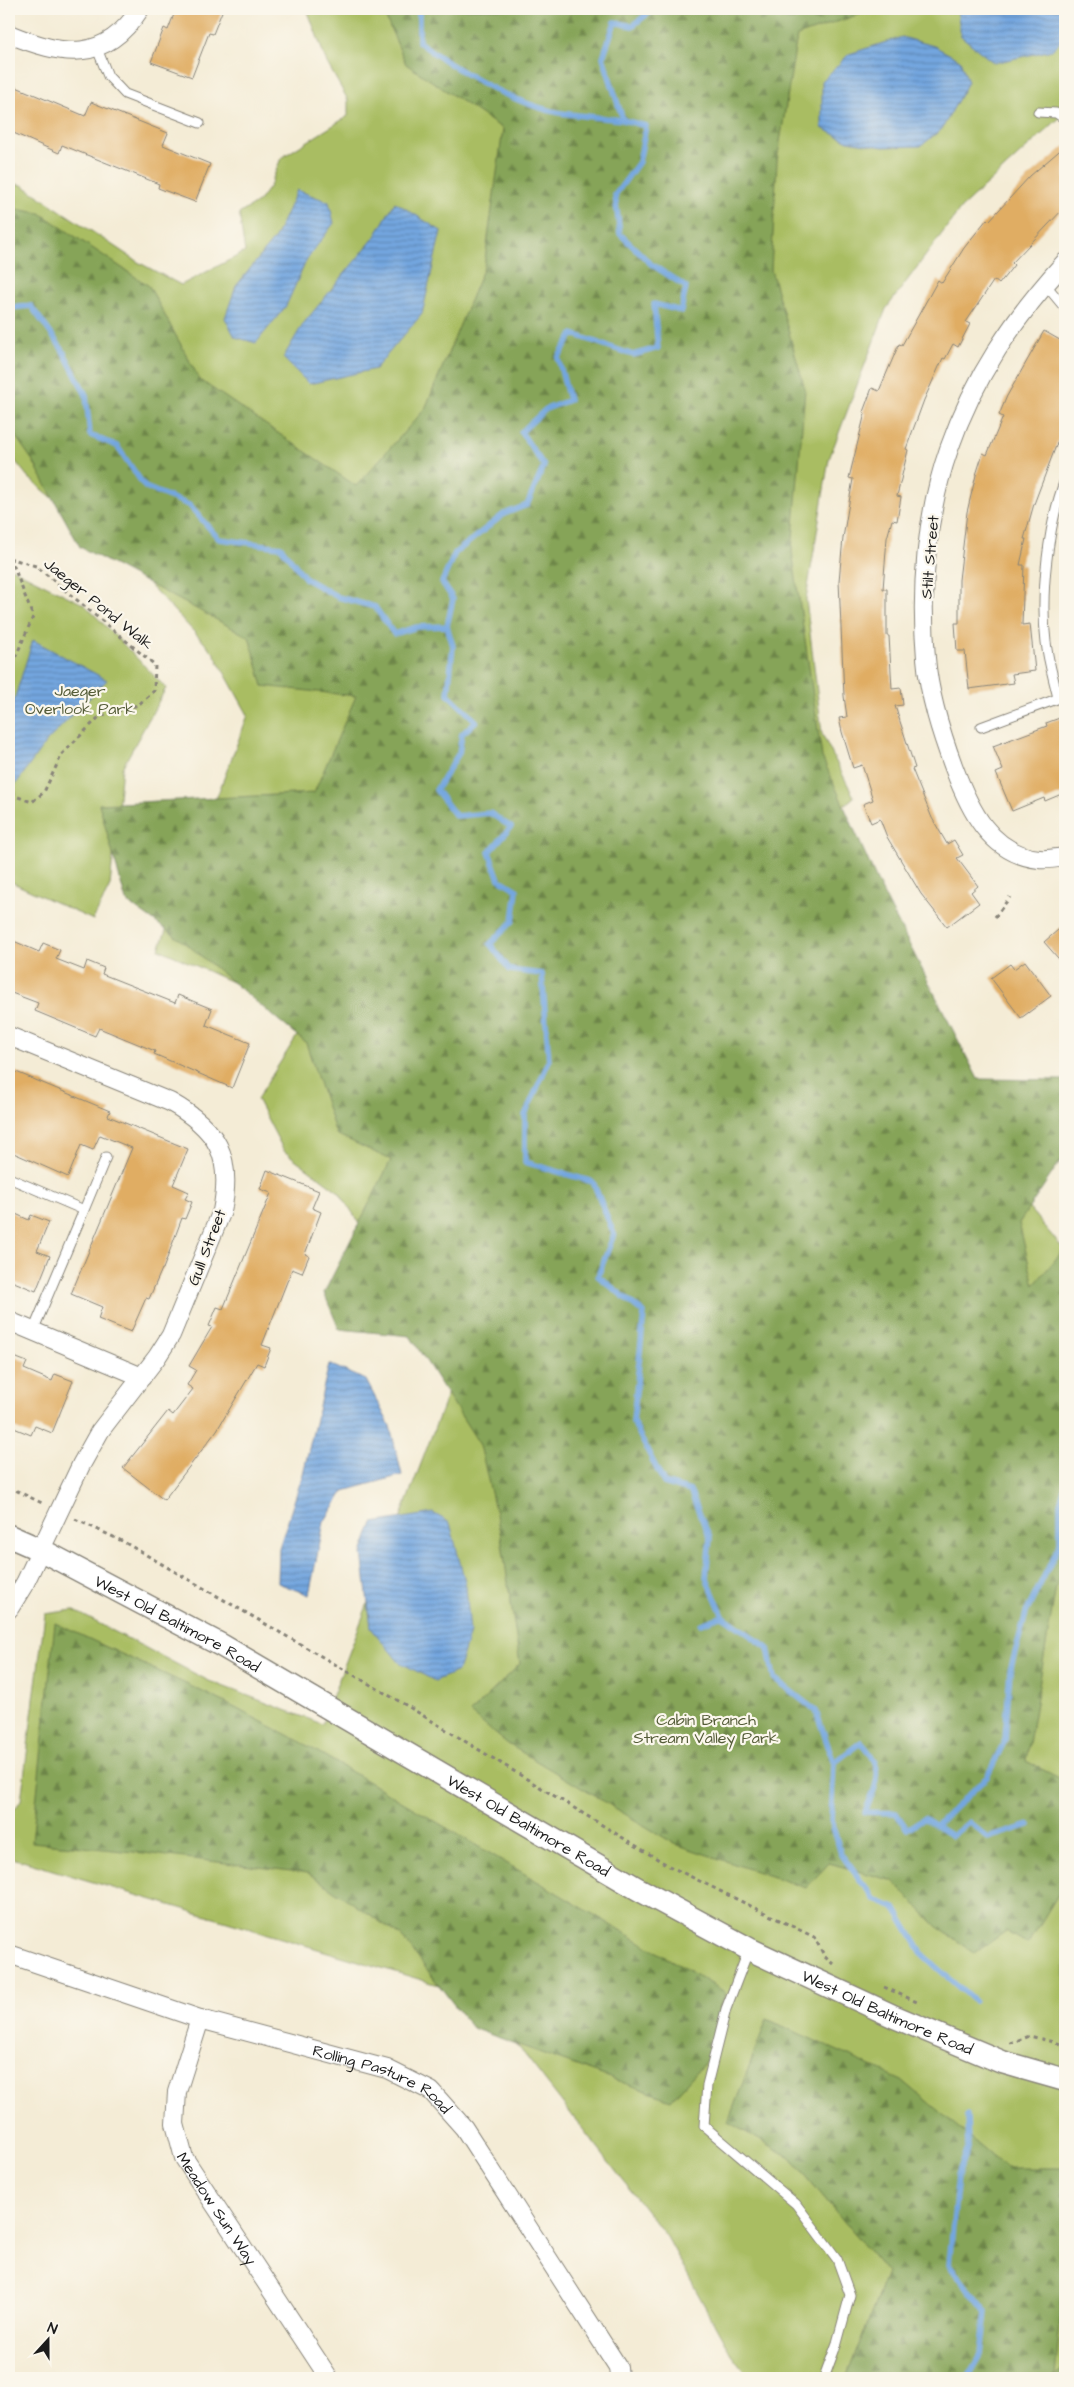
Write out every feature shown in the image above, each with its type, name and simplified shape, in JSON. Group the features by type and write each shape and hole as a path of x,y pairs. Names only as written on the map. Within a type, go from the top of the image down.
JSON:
{"street":[{"path":"9,34 52,50 81,50 96,46 120,35 140,9"},
{"name":"Stilt Street","path":"1065,262 1006,333 965,408 948,450 936,492 928,540 924,619 926,660 934,704 948,752 968,804 993,838 1006,848 1025,856 1040,859 1065,857"},
{"name":"Gull Street","path":"9,1036 170,1102 200,1122 213,1134 222,1150 226,1189 222,1211 171,1335 142,1377 100,1430 81,1465 41,1550 9,1609"},
{"path":"9,1322 142,1377"},
{"name":"West Old Baltimore Road","path":"9,1536 41,1550 221,1645 638,1889 749,1949 895,2018 993,2059 1065,2080"},
{"name":"Rolling Pasture Road","path":"9,1954 200,2019 387,2069 431,2091 464,2128 618,2367 619,2378"},
{"name":"Meadow Sun Way","path":"200,2019 177,2092 175,2124 184,2158 329,2378"}],"lane":[{"path":"96,46 108,76 125,94 200,124"},
{"path":"1038,112 1056,113 1065,119"},
{"path":"1045,284 1065,308"},
{"path":"981,727 1062,697 1046,642 1045,596 1052,525 1065,480"},
{"path":"33,1332 106,1157"},
{"path":"9,1178 84,1210"},
{"path":"749,1949 726,2009 707,2085 704,2126 796,2204 837,2259 850,2294 837,2343 824,2378"}],"path":[{"name":"Jaeger Pond Walk","path":"9,672 33,617 10,558"},
{"name":"Jaeger Pond Walk","path":"9,789 18,797 32,802 44,792 62,754 100,716 138,705 154,691 155,665 36,566 10,558"},
{"path":"995,917 1010,897"},
{"path":"9,1487 49,1507"},
{"path":"70,1517 122,1540 409,1707 669,1866 814,1936 825,1957 834,1965"},
{"path":"878,1984 922,2004"},
{"path":"1001,2039 1010,2043 1030,2036 1065,2046"}],"green space":[{"name":"Cabin Branch Stream Valley Park","path":"307,9 1065,9 1065,113 961,208 886,309 829,459 806,599 822,734 854,797 765,871 946,1110 1065,1251 1065,2378 750,2378 731,2354 667,2237 500,2023 442,1986 9,1857 9,1818 21,1800 45,1614 73,1610 209,1681 322,1724 487,1290 375,1247 339,1192 284,1151 257,1099 309,1017 159,949 248,715 213,652 129,563 28,477 9,453 9,183 22,185 138,262 181,285 245,252 239,214 259,201 270,186 281,158 348,116 348,100 327,63"},
{"name":"Cabin Branch Stream Valley Park","path":"382,9 874,9 797,36 777,161 771,270 805,389 792,551 822,757 879,885 978,1079 1065,1080 1065,1154 1019,1223 1034,1285 1065,1248 1065,1565 1056,1587 1026,1761 1065,1781 1065,1883 1028,1944 1006,1931 975,1953 936,1926 893,1881 829,1863 806,1888 675,1844 508,1744 470,1713 520,1664 501,1536 480,1445 410,1336 339,1329 324,1293 391,1160 336,1134 306,1043 189,946 126,901 99,804 314,793 356,696 263,686 249,637 80,547 33,461 9,427 9,208 40,213 149,286 200,380 356,486 425,409 484,267 503,129 406,64"},
{"name":"Jaeger Overlook Park","path":"9,567 85,605 166,688 122,768 110,886 93,920 9,881"},
{"path":"55,1623 216,1698 301,1742 725,1992 708,2059 671,2100 472,2028 401,1936 308,1873 144,1853 32,1842"},
{"path":"767,2019 902,2080 1006,2168 1065,2168 1065,2272 1055,2375 1065,2368 1065,2378 846,2378 887,2273 791,2158 728,2122"}],"water":[{"path":"957,9 1065,9 1065,37 1052,50 994,63 961,36"},
{"path":"902,37 934,46 960,60 968,82 942,129 921,146 883,147 848,141 822,128 822,81 849,54"},
{"path":"297,190 329,202 334,223 307,259 286,306 256,343 235,337 225,318 236,286 275,238"},
{"path":"395,202 441,231 422,314 375,369 309,384 283,358 303,324 374,238"},
{"path":"33,640 107,680 46,742 16,784 9,774 9,716"},
{"path":"329,1364 366,1380 390,1426 402,1475 344,1491 324,1522 309,1595 278,1583 279,1548 303,1474"},
{"path":"433,1513 450,1523 466,1586 470,1632 458,1671 435,1681 399,1662 371,1628 362,1553 373,1523"}],"building":[{"path":"176,9 223,9 213,34 209,33 192,77 151,62 164,28 168,30"},
{"path":"9,84 85,116 91,102 168,133 163,145 210,164 195,202 158,188 159,184 62,145 59,153 9,131"},
{"path":"1065,146 1065,207 1012,263 1014,265 999,284 994,280 966,322 970,324 958,347 953,344 945,359 943,358 924,400 906,449 908,450 897,496 901,497 897,521 892,520 887,538 883,589 887,589 887,636 889,636 892,689 901,688 903,705 895,706 915,768 912,769 932,818 947,844 954,840 963,855 957,858 978,886 971,892 979,903 947,927 921,894 887,837 880,819 871,823 863,804 873,800 862,765 853,768 842,732 839,718 847,717 844,696 839,581 843,538 853,479 849,478 865,413 863,412 872,388 879,391 899,344 902,345 938,280 942,283 964,248 987,219 989,221 1030,176"},
{"path":"1044,331 1065,343 1065,422 1034,504 1024,539 1026,539 1020,565 1024,565 1022,625 1030,624 1035,671 1012,674 1014,683 969,689 965,651 957,651 955,623 959,623 959,580 967,512 983,453 987,455 1003,417 999,415 1007,396"},
{"path":"1065,716 1065,788 1062,789 1064,793 1045,801 1044,798 1012,811 996,773 1003,770 993,746 1047,726 1046,723"},
{"path":"1065,924 1065,966 1044,942"},
{"path":"9,939 39,952 43,943 60,950 56,959 84,970 87,961 104,968 102,974 175,1003 178,995 212,1009 206,1025 250,1043 232,1088 154,1054 155,1051 99,1028 95,1036 35,1011 38,1003 9,992"},
{"path":"1025,961 1051,996 1021,1018 991,978 1010,964 1014,969"},
{"path":"9,1069 110,1111 108,1116 188,1149 173,1185 189,1192 185,1199 192,1202 185,1219 182,1218 163,1269 149,1299 146,1298 131,1332 98,1319 102,1307 71,1294 132,1148 100,1135 93,1150 81,1145 68,1177 9,1151"},
{"path":"267,1170 319,1191 312,1208 321,1212 305,1254 309,1256 302,1273 292,1269 262,1345 271,1348 264,1366 257,1363 217,1430 164,1500 123,1468 168,1411 173,1415 193,1389 187,1385 196,1370 189,1366 212,1327 209,1326 217,1307 223,1309 271,1193 260,1189"},
{"path":"9,1211 29,1220 31,1215 49,1222 37,1251 50,1256 36,1291 9,1280"},
{"path":"9,1355 27,1362 24,1369 52,1381 55,1374 73,1381 52,1433 35,1426 31,1435 9,1426"}],"waterway":[{"path":"419,9 419,42 465,73 499,91 534,106 551,111 623,120"},
{"path":"447,626 453,599 442,582 455,553 504,514 527,505 544,466 521,432 546,409 569,400 558,358 573,334 633,355 658,348 654,304 681,311 686,287 651,264 620,234 615,195 639,162 646,126 623,120 603,57 615,22 632,26 654,9"},
{"path":"9,308 31,306 62,349 86,395 90,435 117,446 145,487 189,505 219,539 281,547 306,579 338,597 375,607 394,634 417,627 447,626 453,646 448,694 476,721 462,734 459,753 436,790 456,816 490,813 511,827 489,852 499,879 517,890 513,921 490,944 510,970 542,974 549,1061 525,1115 525,1162 593,1182 614,1234 598,1276 644,1313 633,1422 664,1483 690,1491 710,1538 706,1577 723,1616 768,1648 774,1678 816,1711 834,1763 831,1820 841,1854 875,1900 895,1908 923,1955 974,2001"},
{"path":"936,1826 987,1777 1005,1740 1010,1671 1026,1613 1060,1544 1060,1503 1065,1487"},
{"path":"701,1624 723,1616"},
{"path":"834,1763 861,1742 869,1751 877,1768 876,1783 865,1812 896,1813 907,1829 924,1818 952,1836 969,1822 988,1838 1029,1825"},
{"path":"967,2115 968,2148 958,2176 949,2264 986,2312 981,2355 968,2378"}]}
